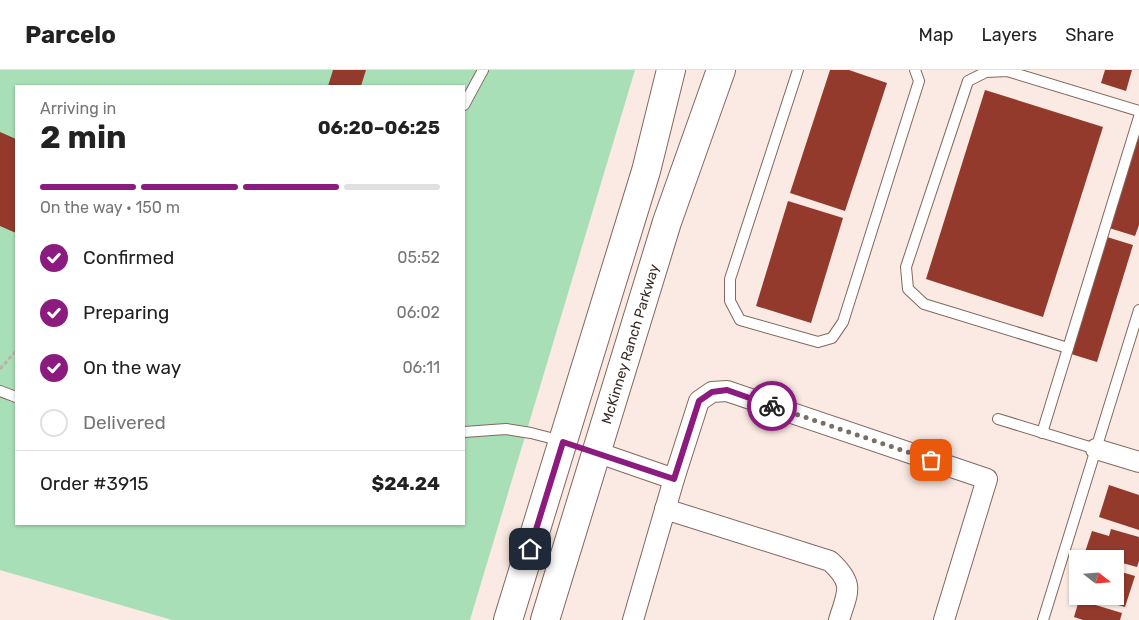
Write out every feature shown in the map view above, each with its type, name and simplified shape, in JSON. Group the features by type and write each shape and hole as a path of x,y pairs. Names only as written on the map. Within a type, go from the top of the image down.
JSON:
{"main road":[{"path":"508,620 646,171 671,70"},
{"name":"McKinney Ranch Parkway","path":"545,620 667,222 721,70"},
{"path":"563,442 596,452"}],"street":[{"path":"633,620 699,401 712,392 727,390 987,479 944,620"},
{"path":"1096,449 1139,462"},
{"path":"596,452 674,479"},
{"path":"665,509 830,562 843,573 848,589 839,620"}],"lane":[{"path":"465,103 483,70"},
{"path":"798,70 730,279 730,301 740,320 818,342 832,338 843,322 919,81 915,70"},
{"path":"1068,348 924,304 908,289 906,268 968,81 986,72 1007,71 1139,111"},
{"path":"1042,433 1139,117"},
{"path":"1043,620 1139,310"},
{"path":"0,391 15,397"},
{"path":"998,420 1096,449"},
{"path":"465,432 506,429 525,431 563,442"}],"path":[{"path":"0,369 15,352"}],"green space":[{"path":"0,70 635,70 470,620 172,620 0,570"}],"building":[{"path":"333,70 366,70 361,85 328,85"},
{"path":"830,70 849,70 887,83 845,211 790,193"},
{"path":"1105,70 1132,70 1126,91 1101,83"},
{"path":"985,90 1103,127 1043,317 926,279"},
{"path":"0,132 15,139 15,233 0,226"},
{"path":"1139,136 1139,225 1135,236 1109,228"},
{"path":"788,201 843,218 811,323 756,306"},
{"path":"1107,237 1133,245 1097,362 1071,354"},
{"path":"1109,485 1139,495 1139,530 1099,517"},
{"path":"1111,529 1139,537 1139,561 1137,567 1124,563 1124,550 1086,550 1092,531 1109,536"},
{"path":"1124,573 1135,576 1125,607 1118,605 1124,605"},
{"path":"1078,605 1096,605 1122,613 1120,620 1083,620 1074,617"}],"way so far":[{"path":"772,406 931,460"}],"route":[{"path":"530,549 563,442 674,479 699,401 712,392 727,390 772,406"}]}
